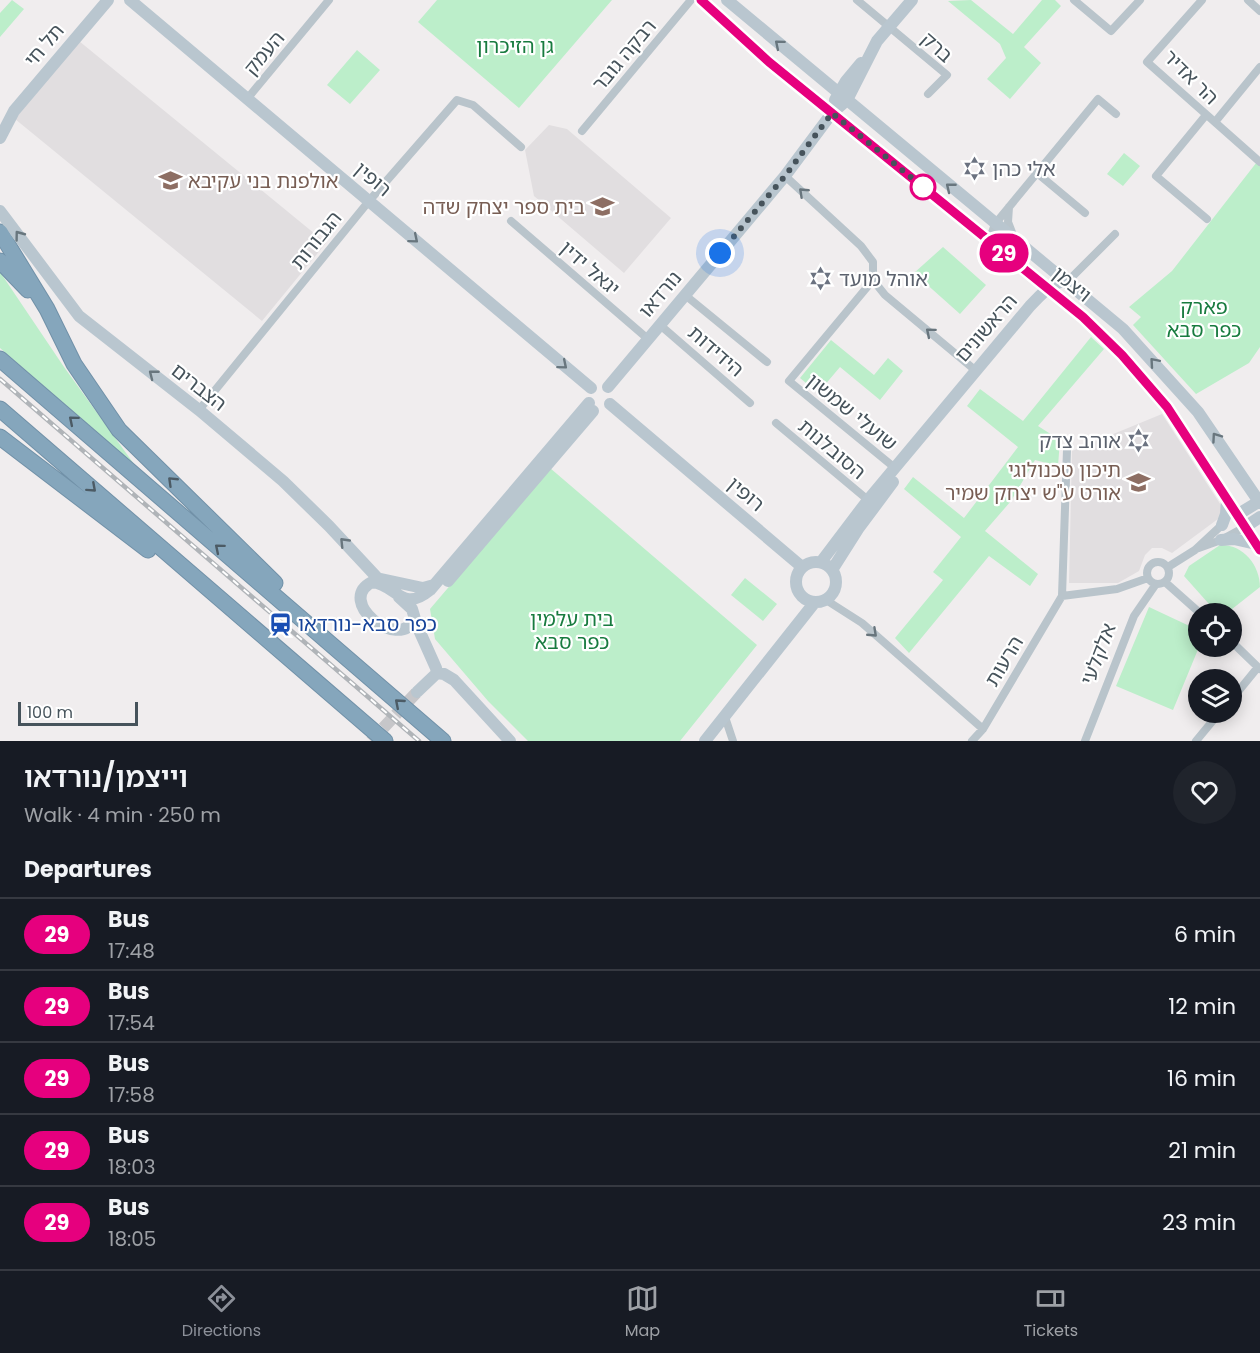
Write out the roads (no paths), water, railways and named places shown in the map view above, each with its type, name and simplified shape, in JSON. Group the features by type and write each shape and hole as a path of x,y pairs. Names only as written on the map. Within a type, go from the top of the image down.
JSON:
{"highway":[{"path":"0,232 47,309 74,364"},
{"path":"0,261 33,297 110,419 127,439 362,670"},
{"path":"0,359 443,741"},
{"path":"0,409 385,741"},
{"path":"0,436 309,676"}],"street":[{"name":"תל חי","path":"0,138 5,120 108,0"},
{"name":"רופין","path":"130,0 591,388"},
{"name":"העמק","path":"247,99 329,0"},
{"name":"רבקה גובר","path":"582,131 691,0"},
{"name":"ויצמן","path":"701,0 769,62 1107,339 1152,388 1184,431 1258,547"},
{"name":"ויצמן","path":"727,0 1123,329 1198,412 1260,502"},
{"path":"856,0 888,27"},
{"path":"843,96 888,27 912,0"},
{"path":"1074,0 1111,31 1140,0"},
{"name":"הר אדיר","path":"1202,0 1147,62 1260,162"},
{"path":"1248,0 1260,11"},
{"name":"ברק","path":"888,27 947,75 928,94"},
{"path":"824,81 838,81 851,74 869,54"},
{"path":"1215,122 1260,67"},
{"path":"843,96 851,74"},
{"name":"נורדאו","path":"608,387 785,176 843,96"},
{"path":"990,241 995,224 1098,99 1116,114"},
{"name":"הגבורות","path":"199,410 369,201 457,100 473,105 521,147"},
{"path":"1206,115 1156,177 1207,219"},
{"path":"1037,172 1085,213"},
{"path":"785,176 861,246 873,262 873,280 885,295 975,370"},
{"path":"1009,207 1008,222 1019,243"},
{"name":"הצברים","path":"0,211 79,316 199,410 271,471 329,526 380,581 408,605 437,673"},
{"name":"יגאל ידין","path":"511,221 648,339"},
{"path":"1064,278 1083,267 1115,234"},
{"name":"הראשונים","path":"832,570 858,529 907,465 1028,318 1064,278"},
{"name":"שועלי שמשון","path":"873,280 789,381 895,468"},
{"name":"הראשונים","path":"821,562 868,500 975,370 1030,306 1051,292"},
{"path":"685,295 767,362"},
{"name":"הידידות","path":"660,325 750,403"},
{"path":"601,384 608,387 612,393 610,404 603,408 592,405 588,395 591,388 601,384"},
{"name":"רופין","path":"610,404 802,567"},
{"path":"399,597 409,600 420,597 435,584 592,405"},
{"path":"435,584 423,588 374,581 367,584 360,596 361,606 386,628 396,631 404,629 415,618 419,608 437,594 592,405"},
{"name":"הסובלנות","path":"776,423 868,500"},
{"name":"הרעות","path":"972,741 983,729 1062,596 1067,450"},
{"path":"1245,480 1260,488"},
{"path":"1222,525 1226,514 1227,499"},
{"path":"1168,567 1195,550 1222,525 1260,502"},
{"path":"1195,550 1221,540 1260,517"},
{"path":"1221,540 1234,539 1258,547"},
{"path":"705,741 820,601 835,590 836,583 832,570 821,562 808,564 798,573 796,586 803,597 820,601 862,623 983,729"},
{"path":"1152,581 1148,569 1152,563 1162,562 1168,567 1170,575 1165,582"},
{"path":"1062,596 1117,590 1152,581 1165,582 1189,603"},
{"name":"אלקלעי","path":"1084,741 1134,616 1152,581"},
{"path":"404,629 424,645"},
{"path":"1242,652 1259,668 1242,688"},
{"path":"417,692 437,673 444,674 454,680 510,741"},
{"path":"725,717 733,741"},
{"path":"1196,741 1211,723"}],"tunnel":[{"path":"371,741 417,692"}],"railway":[{"path":"0,379 419,741"}],"place":[{"name":"אלי כהן","path":"974,169"},
{"name":"אולפנת בני עקיבא","path":"170,181"},
{"name":"בית ספר יצחק שדה","path":"603,207"},
{"name":"אוהל מועד","path":"821,279"},
{"name":"אוהב צדק","path":"1139,441"},
{"name":"תיכון טכנולוגי אורט ע\"ש יצחק שמיר","path":"1139,482"},
{"name":"כפר סבא-נורדאו","path":"280,624"}],"park label":[{"name":"גן הזיכרון","path":"515,46"},
{"name":"פארק כפר סבא","path":"1204,318"},
{"name":"בית עלמין כפר סבא","path":"572,630"}]}
